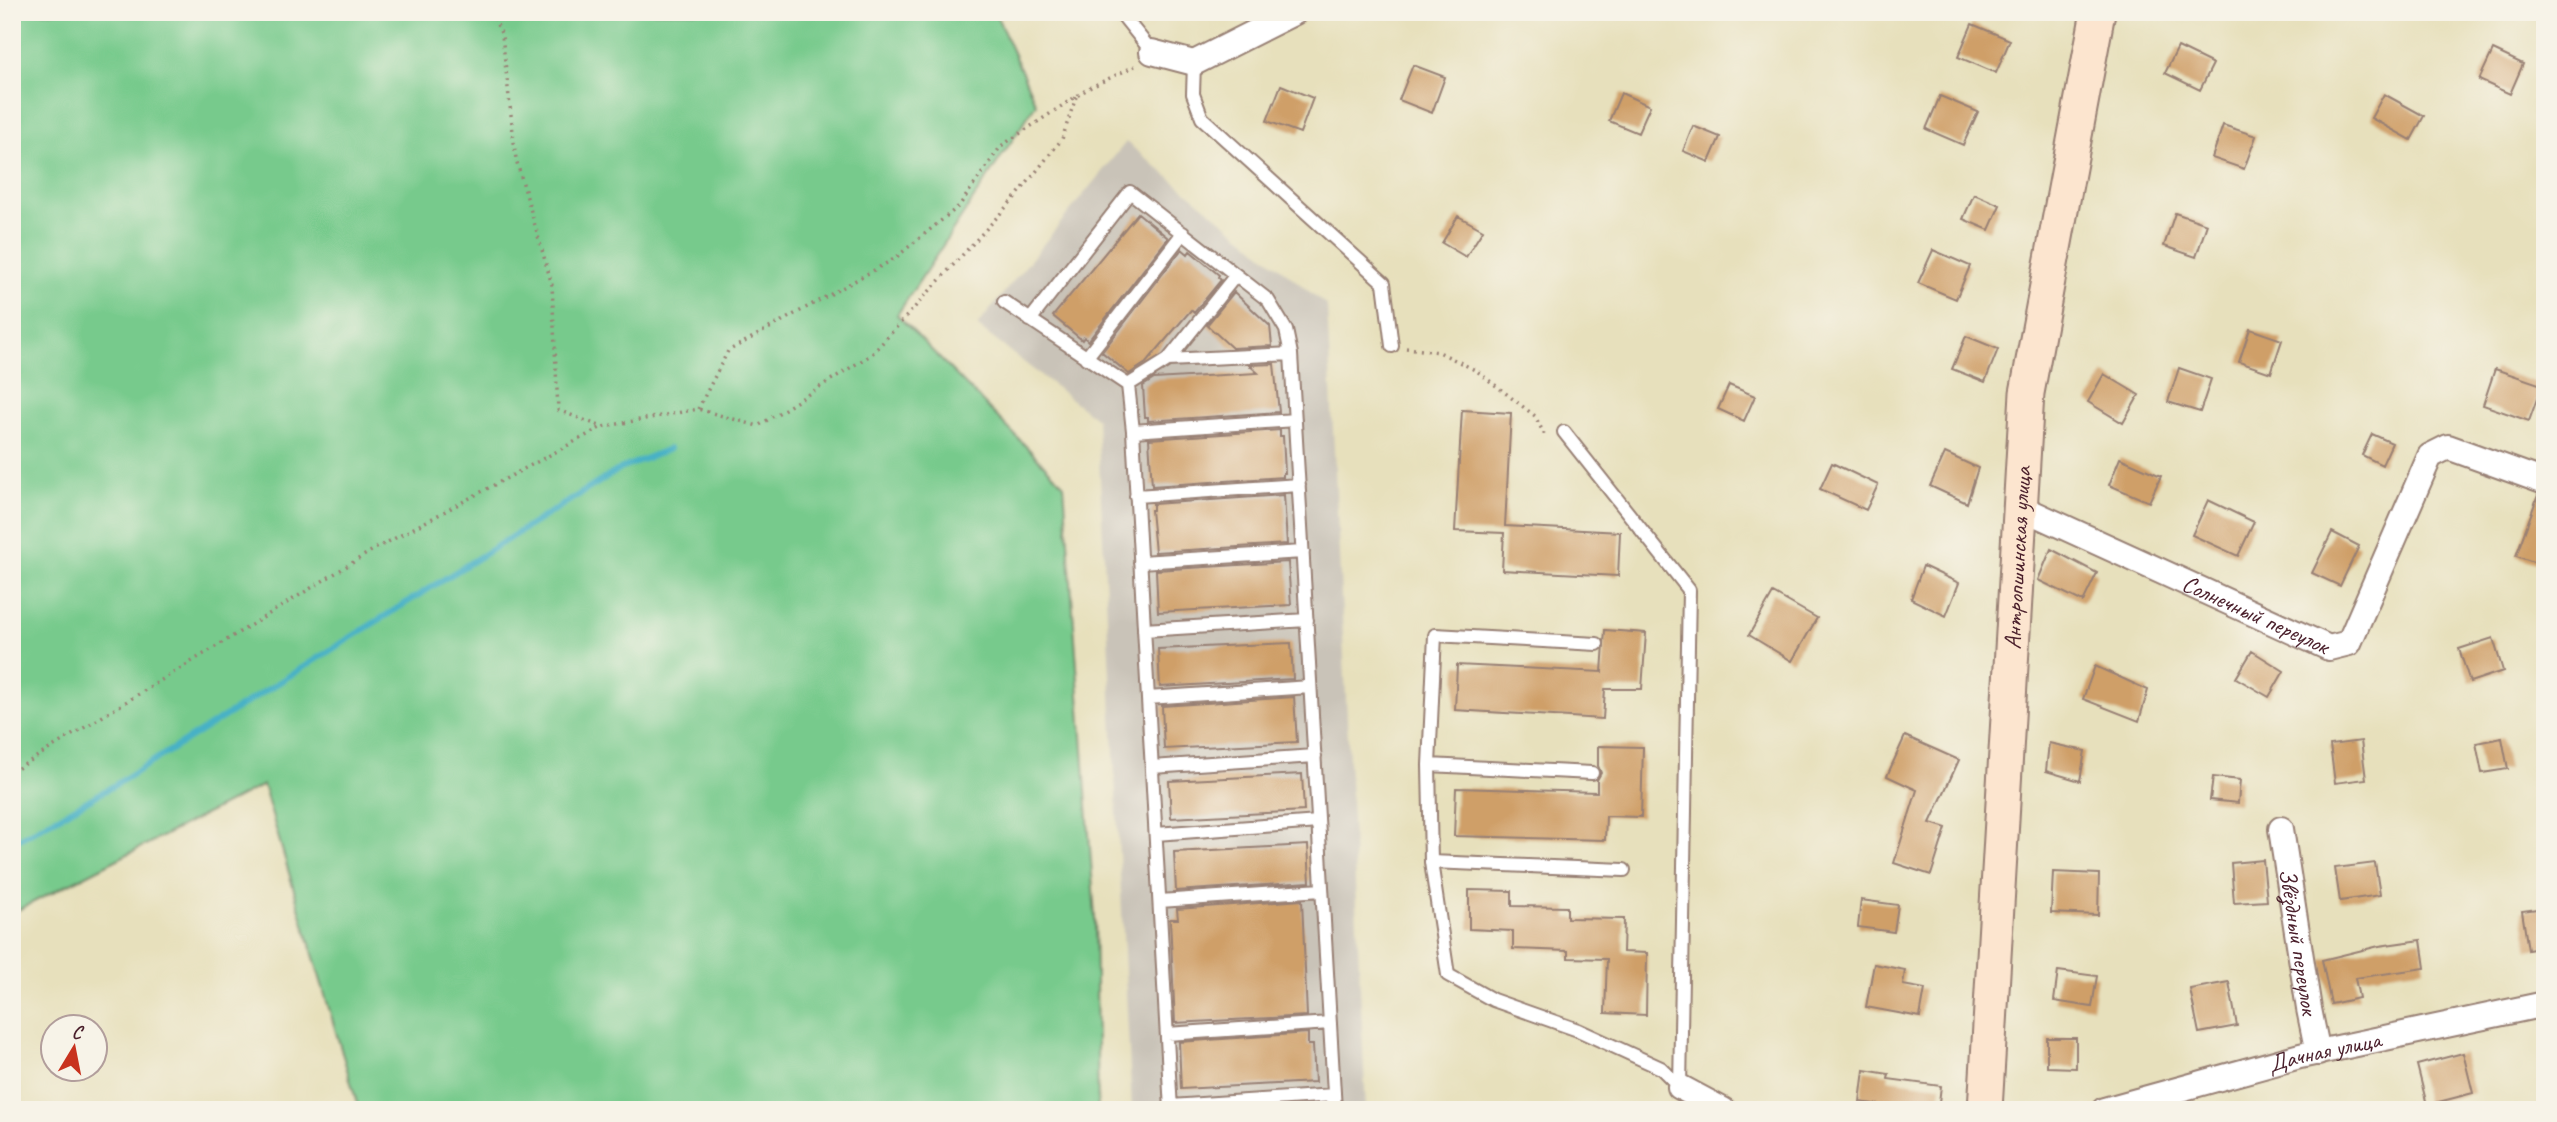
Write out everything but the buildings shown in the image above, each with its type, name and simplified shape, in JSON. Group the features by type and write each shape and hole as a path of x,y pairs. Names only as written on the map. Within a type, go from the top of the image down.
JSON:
{"street":[{"path":"1153,52 1194,63 1295,12"},
{"name":"Антропшинская улица","path":"1985,1110 2027,393 2098,12"},
{"name":"Солнечный переулок","path":"2020,507 2329,648 2350,643 2430,456 2448,447 2545,482"},
{"name":"Звёздный переулок","path":"2281,829 2318,1053"},
{"name":"Дачная улица","path":"2104,1110 2318,1053 2545,1004"},
{"path":"1680,1087 1723,1110"}],"lane":[{"path":"1120,12 1153,52"},
{"path":"1194,63 1193,94 1202,118 1384,283 1392,346"},
{"path":"1030,320 1130,192 1268,300 1286,330 1291,354 1335,1110"},
{"path":"1086,358 1183,233"},
{"path":"1128,385 1168,360 1236,275"},
{"path":"1004,302 1128,385"},
{"path":"1168,360 1291,354"},
{"path":"1128,385 1133,431 1171,1108 1334,1095"},
{"path":"1133,431 1295,420"},
{"path":"1564,432 1689,590 1680,1087"},
{"path":"1136,496 1299,485"},
{"path":"1140,562 1303,552"},
{"path":"1144,630 1307,620"},
{"path":"1597,644 1435,635 1429,765 1431,862 1448,975 1493,1000 1578,1030 1661,1068 1680,1087"},
{"path":"1148,698 1310,687"},
{"path":"1152,767 1315,756"},
{"path":"1429,765 1592,773"},
{"path":"1156,834 1318,822"},
{"path":"1431,862 1624,870"},
{"path":"1160,901 1322,890"},
{"path":"1167,1034 1330,1023"}],"path":[{"path":"491,12 502,34 516,159 552,285 558,410 602,427"},
{"path":"698,409 728,351 894,259 959,206 1001,146 1076,97 1138,65 1153,52"},
{"path":"12,772 373,550 602,427 698,409 758,426 872,354 1020,192 1062,139 1076,97"},
{"path":"1392,346 1439,352 1477,371 1535,416 1544,434"}],"shaded area":[{"path":"1126,142 1327,306 1366,1110 1132,1110 1097,419 977,326"}],"green space":[{"path":"12,12 995,12 1036,104 897,315 1064,485 1095,917 1098,1110 359,1110 263,785 12,913"}],"waterway":[{"path":"12,843 115,785 620,469 669,449"}]}
